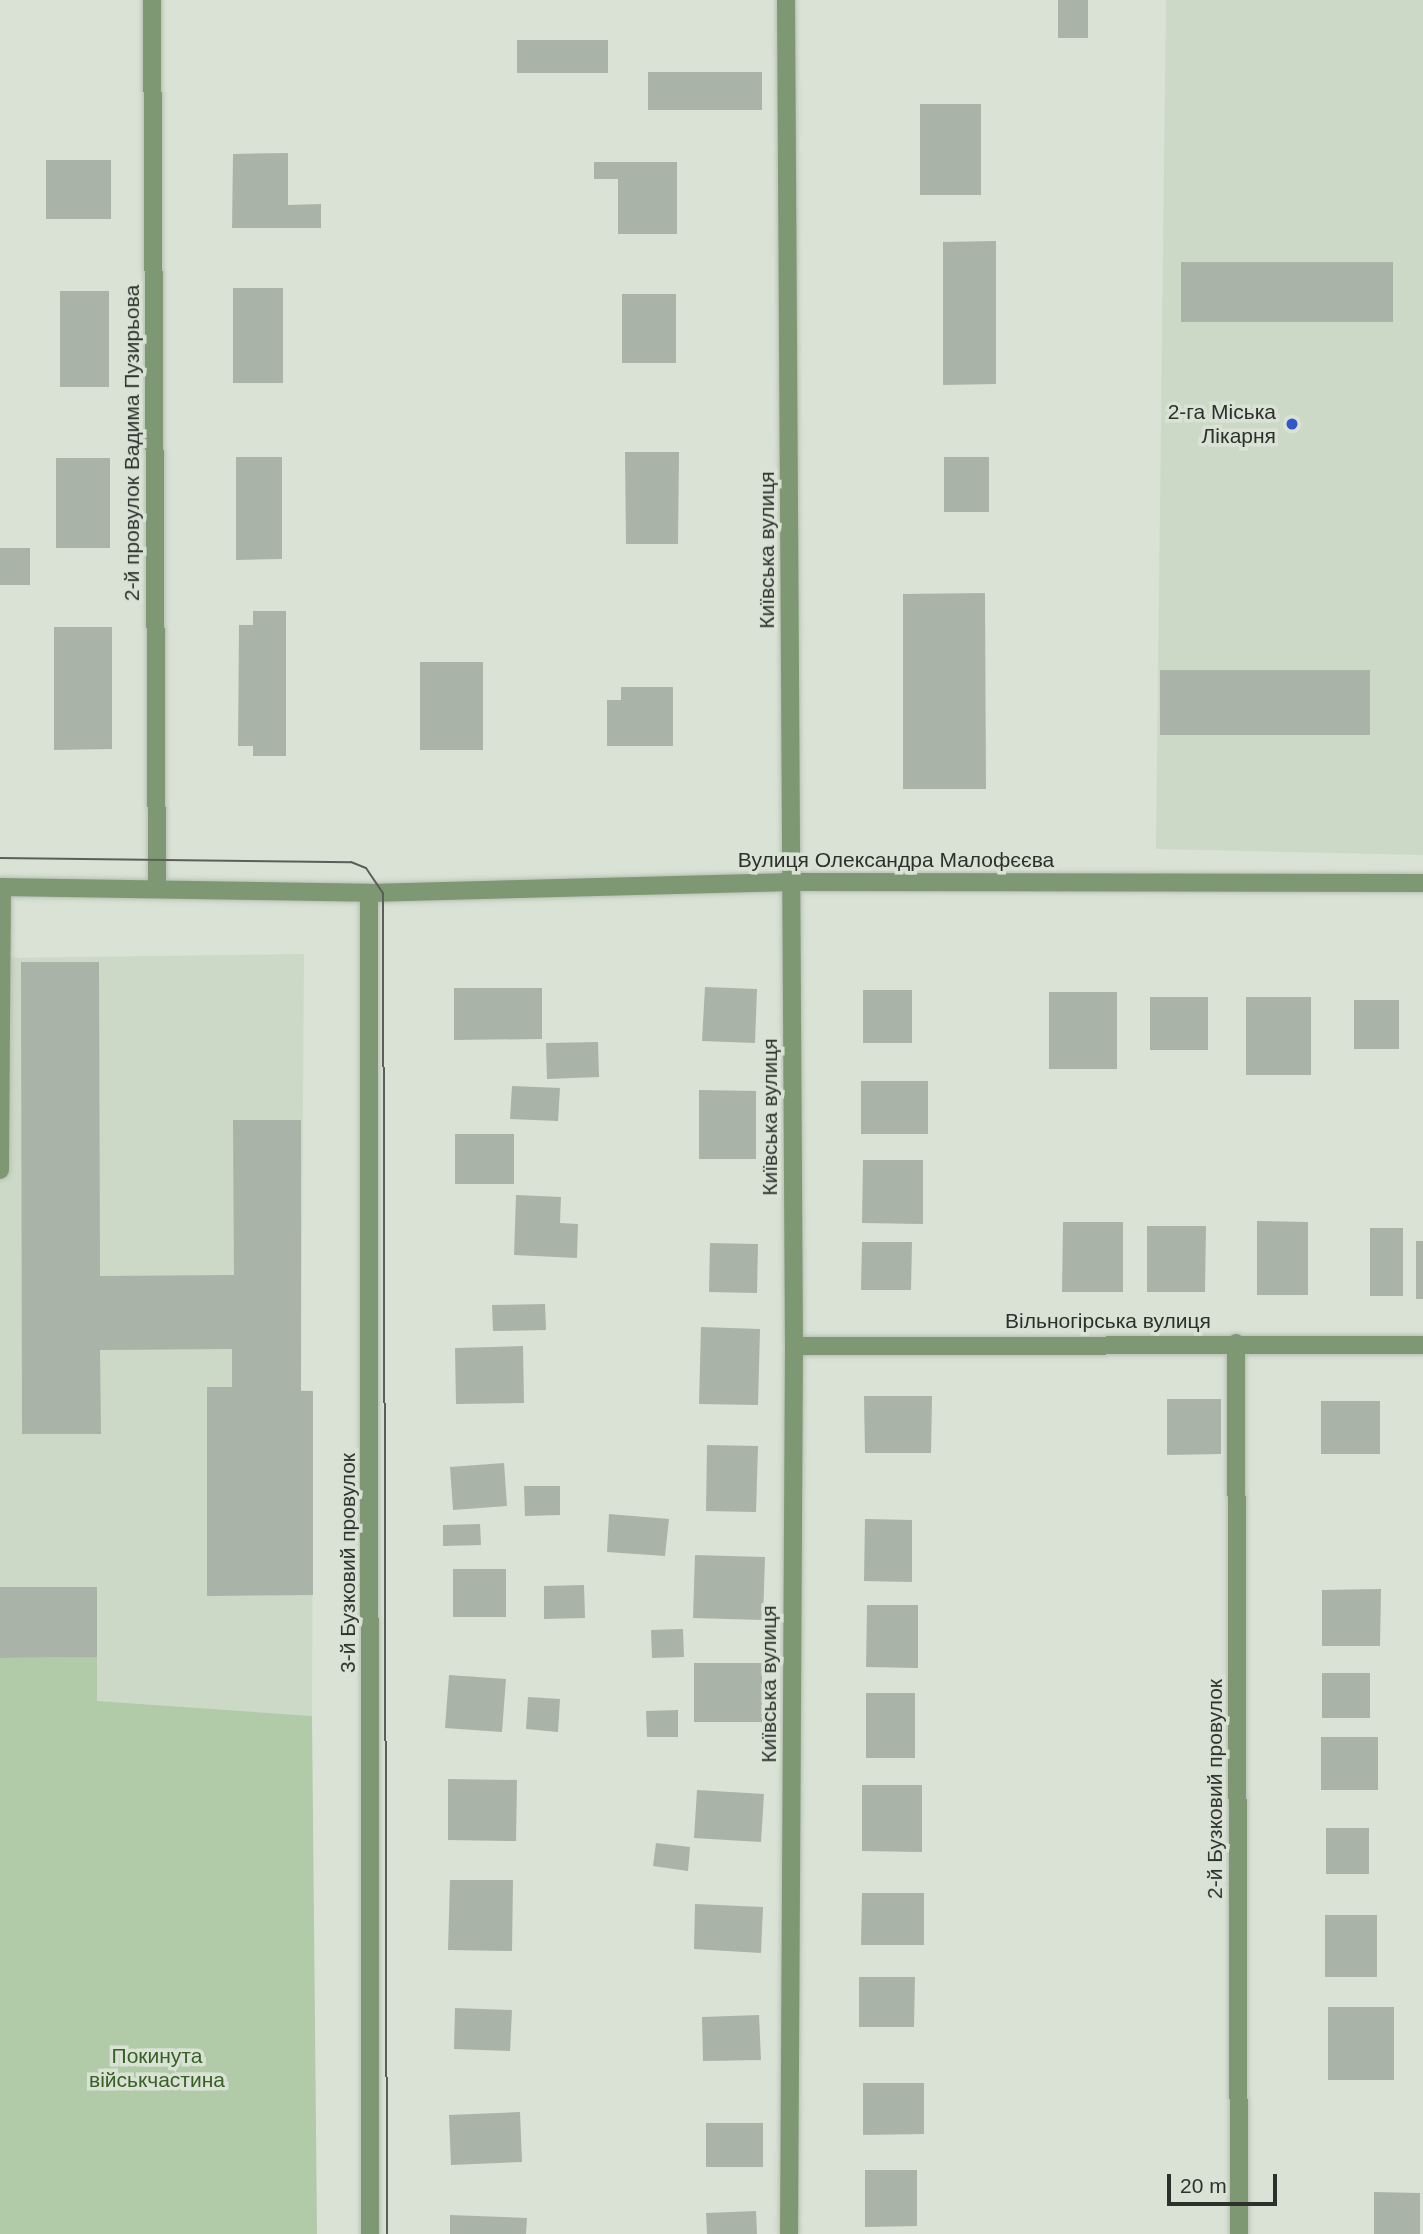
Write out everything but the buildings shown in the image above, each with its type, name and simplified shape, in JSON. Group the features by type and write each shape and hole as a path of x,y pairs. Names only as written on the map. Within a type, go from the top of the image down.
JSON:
{"street":[{"name":"2-й провулок Вадима Пузирьова","path":"152,0 157,887"},
{"name":"Київська вулиця","path":"786,0 794,1346 789,2234"},
{"name":"Вулиця Олександра Малофєєва","path":"369,893 793,882 1423,883"},
{"path":"0,1170 1,887 157,887 369,893"},
{"name":"3-й Бузковий провулок","path":"369,893 370,2234"},
{"name":"Вільногірська вулиця","path":"794,1346 1236,1343 1423,1345"},
{"name":"2-й Бузковий провулок","path":"1236,1343 1240,2234"}],"shaded area":[{"name":"2-га Міська Лікарня","path":"1166,0 1423,0 1423,855 1156,849"},
{"path":"304,954 301,1390 313,1391 312,1716 96,1701 0,1658 0,958"}],"green space":[{"name":"Покинута військчастина","path":"97,1657 97,1701 312,1716 317,2234 0,2234 0,1658"}],"tram line":[{"path":"0,858 351,862 366,868 383,893 387,2234"}],"place":[{"name":"2-га Міська Лікарня","path":"1292,424"}]}
